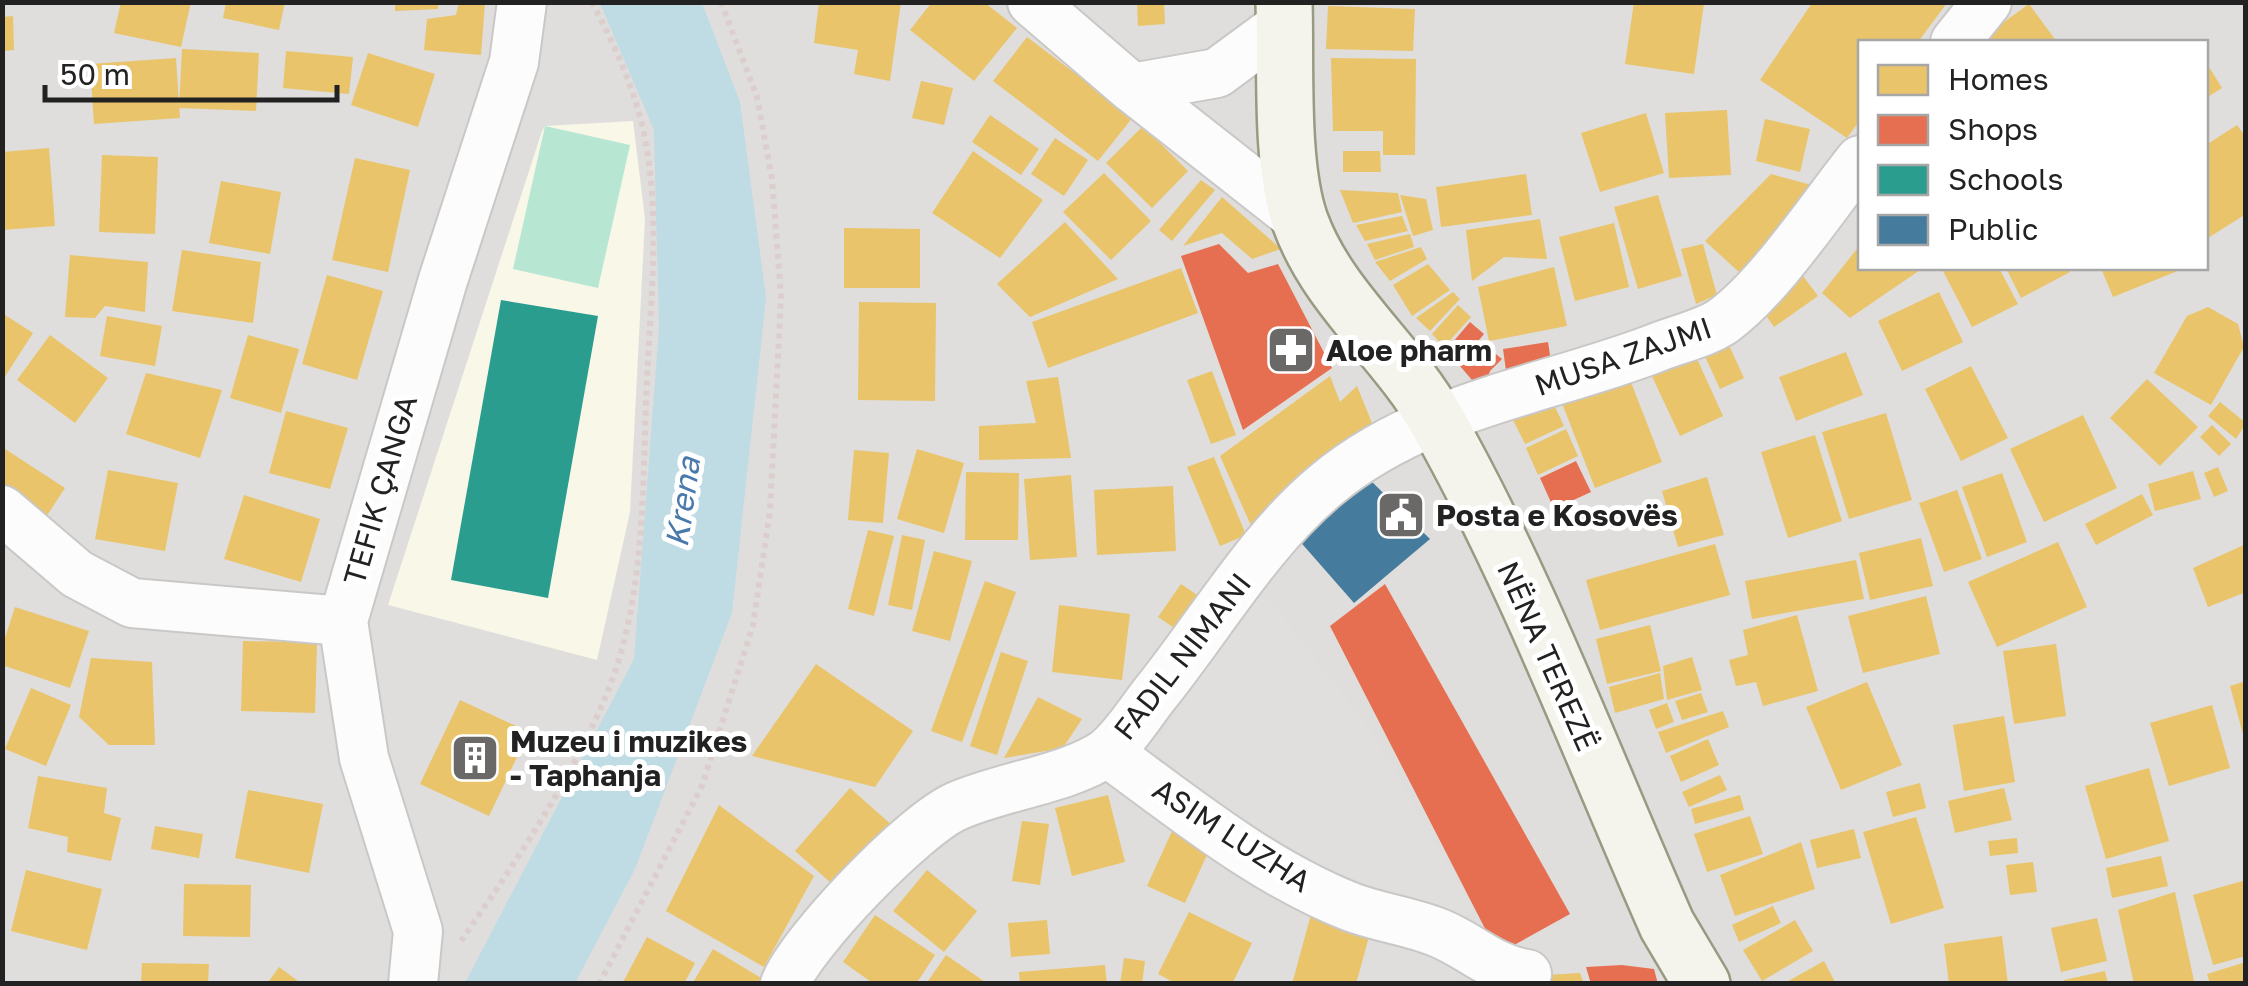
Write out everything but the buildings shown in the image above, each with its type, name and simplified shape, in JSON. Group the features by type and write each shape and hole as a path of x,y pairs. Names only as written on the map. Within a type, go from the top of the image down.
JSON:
{"main road":[{"name":"NËNA TEREZË","path":"1284,13 1288,139 1300,220 1327,276 1436,418 1500,546 1667,925 1702,984"}],"street":[{"name":"TEFIK ÇANGA","path":"412,984 418,931 364,758 343,621 442,280 514,62 522,2"},
{"path":"1032,2 1132,88 1300,220"},
{"path":"1956,40 1987,2"},
{"path":"1132,88 1217,73 1284,13"},
{"name":"MUSA ZAJMI","path":"1436,418 1624,360 1722,322 1770,273 1858,163"},
{"name":"FADIL NIMANI","path":"785,984 792,966 862,883 952,808 1041,776 1069,772 1108,752 1310,499 1370,453 1436,418"},
{"path":"2,510 78,574 132,603 343,621"},
{"name":"ASIM LUZHA","path":"1108,752 1258,859 1314,890 1354,908 1456,940 1502,970 1527,974"}],"path":[{"path":"454,953 536,829 607,693 627,628 639,537 653,217 643,129 615,47 592,2"},
{"path":"599,984 702,786 752,625 770,511 780,297 772,178 757,97 721,2"}],"shaded area":[{"path":"3,3 2245,3 2245,983 3,983"},
{"path":"633,121 645,219 630,512 597,660 388,605 542,131 545,126"},
{"path":"1260,587 1372,733 1474,909 1456,921 1325,880 1201,802 1156,744"}],"green space":[{"path":"545,126 630,145 598,288 513,269"}],"water":[{"name":"Krena","path":"600,3 702,3 740,102 766,298 732,613 635,869 575,983 465,983 634,659 659,328 654,130"}],"place":[{"name":"Aloe pharm","path":"1291,350"},
{"name":"Posta e Kosovës","path":"1401,515"},
{"name":"Muzeu i muzikes - Taphanja","path":"475,758"}]}
